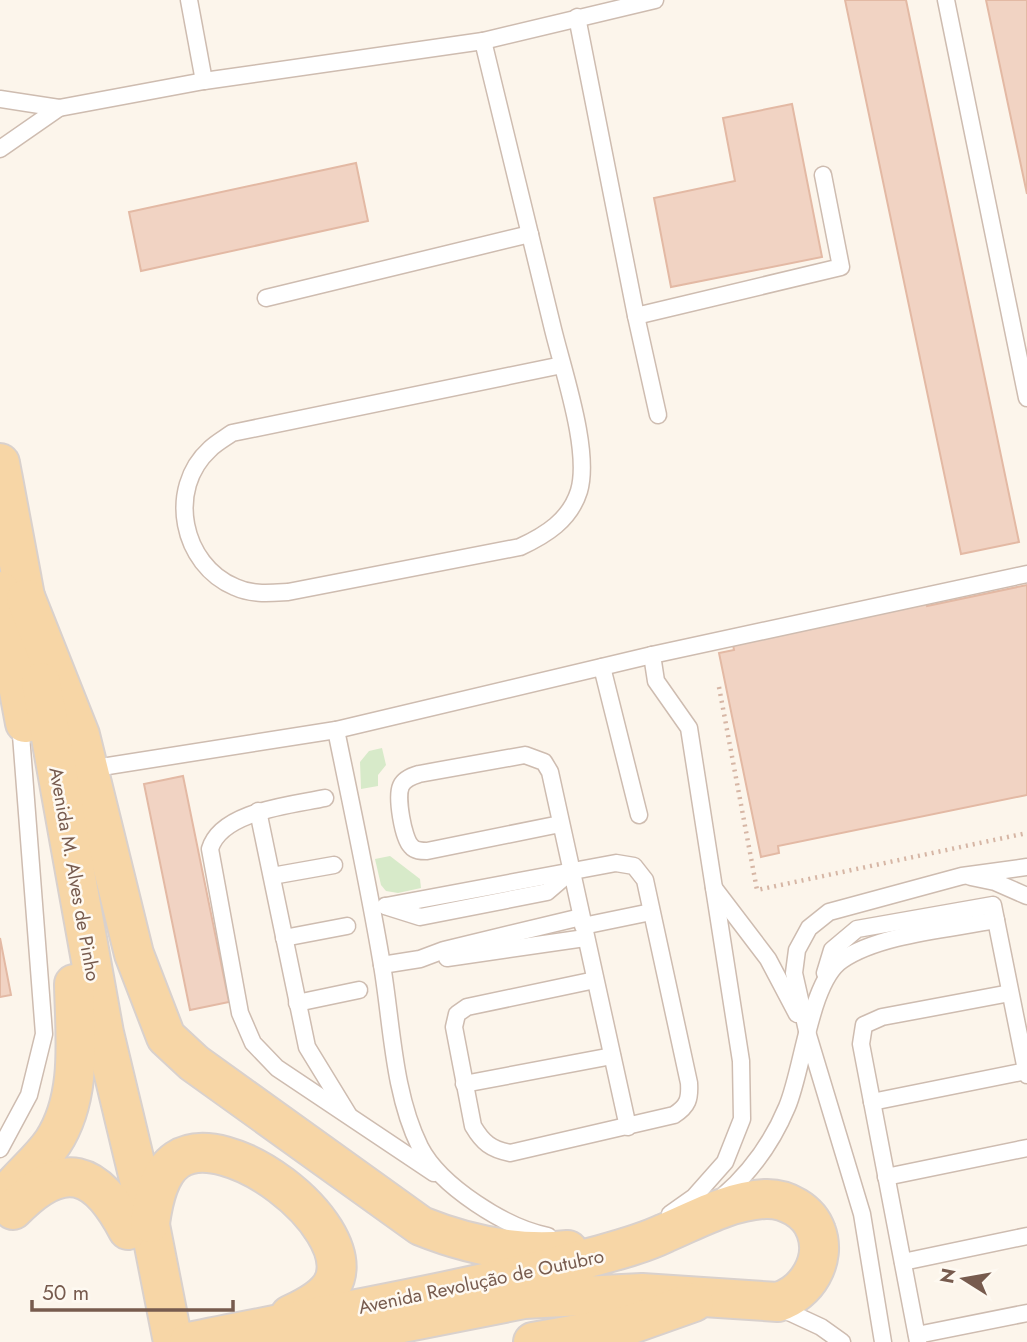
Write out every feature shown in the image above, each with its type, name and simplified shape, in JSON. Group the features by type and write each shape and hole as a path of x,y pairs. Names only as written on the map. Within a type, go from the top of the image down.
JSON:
{"main road":[{"name":"Avenida M. Alves de Pinho","path":"0,463 13,595 18,684 74,984 139,1228"},
{"name":"Avenida M. Alves de Pinho","path":"13,595 104,1033 150,1286"},
{"path":"13,595 80,735 138,965 166,1037 194,1063 421,1226 448,1237 507,1250 613,1243"},
{"path":"0,1203 52,1142 68,1112 75,1077 74,984"},
{"path":"0,1229 31,1192 51,1180 73,1177 92,1183 139,1228 164,1175 177,1160 197,1154 223,1154 246,1164 297,1200 330,1238 335,1256 335,1278 327,1292 303,1308 264,1326"},
{"name":"Avenida Revolução de Outubro","path":"189,1342 520,1276 736,1204 775,1199 802,1211 813,1224 819,1255 805,1285 788,1299 757,1303 642,1293 524,1299 306,1342"},
{"path":"150,1286 151,1342"},
{"path":"150,1286 173,1342"},
{"path":"533,1342 629,1325 705,1297"}],"lane":[{"path":"189,0 204,81"},
{"path":"0,99 59,108 204,81 483,41 577,17 597,6 655,0"},
{"path":"946,0 1027,398"},
{"path":"577,17 658,415"},
{"path":"483,41 562,365 583,464 579,492 566,517 546,536 506,550 288,592 261,594 235,588 212,574 195,553 186,528 185,500 190,482 209,450 232,433 562,365"},
{"path":"0,149 59,108"},
{"path":"636,316 841,267 823,175"},
{"path":"265,298 530,234"},
{"path":"89,769 336,730 652,655 1027,574"},
{"path":"613,1243 658,1223 694,1197 725,1162 742,1119 741,1061 689,728 656,681 652,655"},
{"path":"601,667 639,816"},
{"path":"0,1149 29,1096 44,1034 18,684"},
{"path":"336,730 379,907 382,965 403,1096 421,1148 448,1181"},
{"path":"560,824 427,851 418,850 410,846 398,800 401,786 419,774 525,755 544,762 550,772 628,1127"},
{"path":"325,798 258,811 222,829 210,849 240,1013 253,1043 277,1068 501,1218 530,1232 572,1241 583,1239"},
{"path":"258,811 307,1047 354,1122"},
{"path":"379,907 420,917 547,892 570,872 616,863 634,866 645,880 690,1096 685,1108 674,1115 628,1127 510,1153 493,1150 481,1140 473,1126 454,1027 457,1014 467,1007 595,980"},
{"path":"272,876 334,865"},
{"path":"883,1342 862,1214 808,1035 794,973 796,950 809,928 829,912 962,876 1027,867"},
{"path":"962,876 995,882 1027,896"},
{"path":"712,886 768,959 808,1035"},
{"path":"658,1223 701,1215 762,1156 788,1105 832,950 857,929 993,905 1027,1073 872,1102"},
{"path":"382,965 457,957 651,912"},
{"path":"284,938 347,926"},
{"path":"297,1003 359,990"},
{"path":"1010,993 882,1017 864,1025 861,1044 917,1339 1027,1313"},
{"path":"464,1084 612,1056"},
{"path":"886,1177 1027,1148"},
{"path":"903,1262 1027,1236"},
{"path":"757,1303 791,1311 842,1342"}],"path":[{"path":"719,687 757,890 1027,833"}],"green space":[{"path":"382,748 386,765 378,775 378,786 361,789 360,762 369,751"},
{"path":"390,856 420,879 421,888 398,893 386,891 381,885 375,859"}],"building":[{"path":"845,0 906,0 1019,542 961,554"},
{"path":"986,0 1027,0 1027,194"},
{"path":"792,104 822,257 671,287 654,198 735,181 723,118"},
{"path":"356,163 368,221 141,271 129,212"},
{"path":"1027,585 1027,795 778,846 779,853 761,857 719,653 734,650 732,639 925,599 927,606"},
{"path":"183,776 229,1002 190,1010 144,784"},
{"path":"0,938 11,995 0,997"}]}
